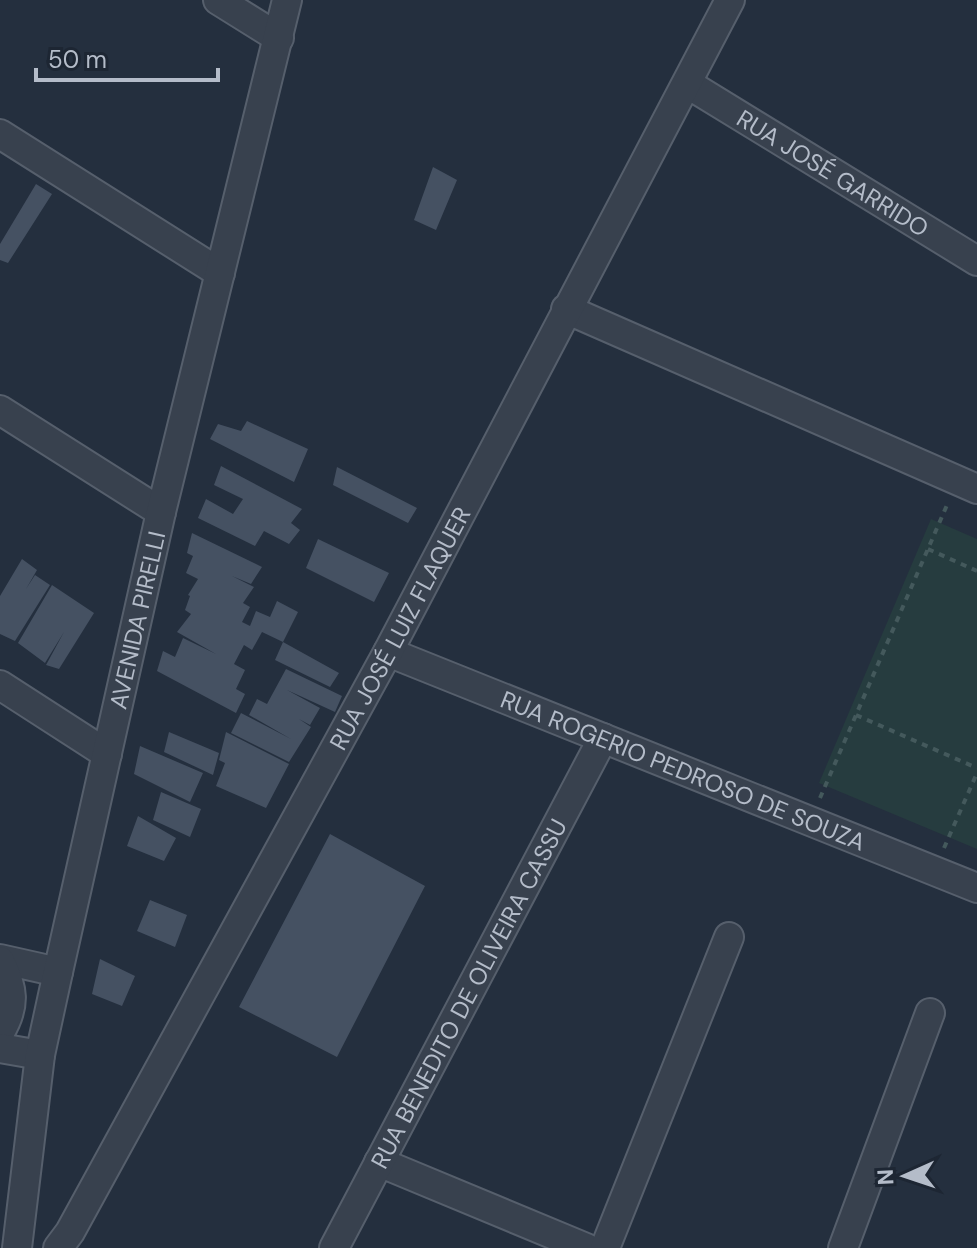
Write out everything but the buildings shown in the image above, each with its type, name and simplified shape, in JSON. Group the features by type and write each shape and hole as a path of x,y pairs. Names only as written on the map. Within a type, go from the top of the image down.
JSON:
{"street":[{"path":"218,0 279,38"},
{"name":"AVENIDA PIRELLI","path":"17,1248 40,1055 161,512 287,0"},
{"name":"RUA JOSÉ LUIZ FLAQUER","path":"58,1248 70,1232 388,652 730,0"},
{"name":"RUA JOSÉ GARRIDO","path":"688,84 977,261"},
{"path":"0,134 220,273"},
{"path":"566,309 967,485"},
{"path":"0,410 161,512"},
{"name":"RUA ROGERIO PEDROSO DE SOUZA","path":"388,652 977,888"},
{"path":"0,685 107,754"},
{"name":"RUA BENEDITO DE OLIVEIRA CASSU","path":"334,1248 603,738"},
{"path":"605,1248 729,937"},
{"path":"0,960 58,972"},
{"path":"0,960 11,984 11,1010 0,1032"},
{"path":"843,1248 930,1013"},
{"path":"0,1048 40,1055"},
{"path":"379,1162 586,1248"}],"path":[{"path":"811,821 928,549 967,485"},
{"path":"928,549 977,571"},
{"path":"856,715 977,771 934,870"}],"green space":[{"path":"931,519 977,539 977,849 819,783"}]}
